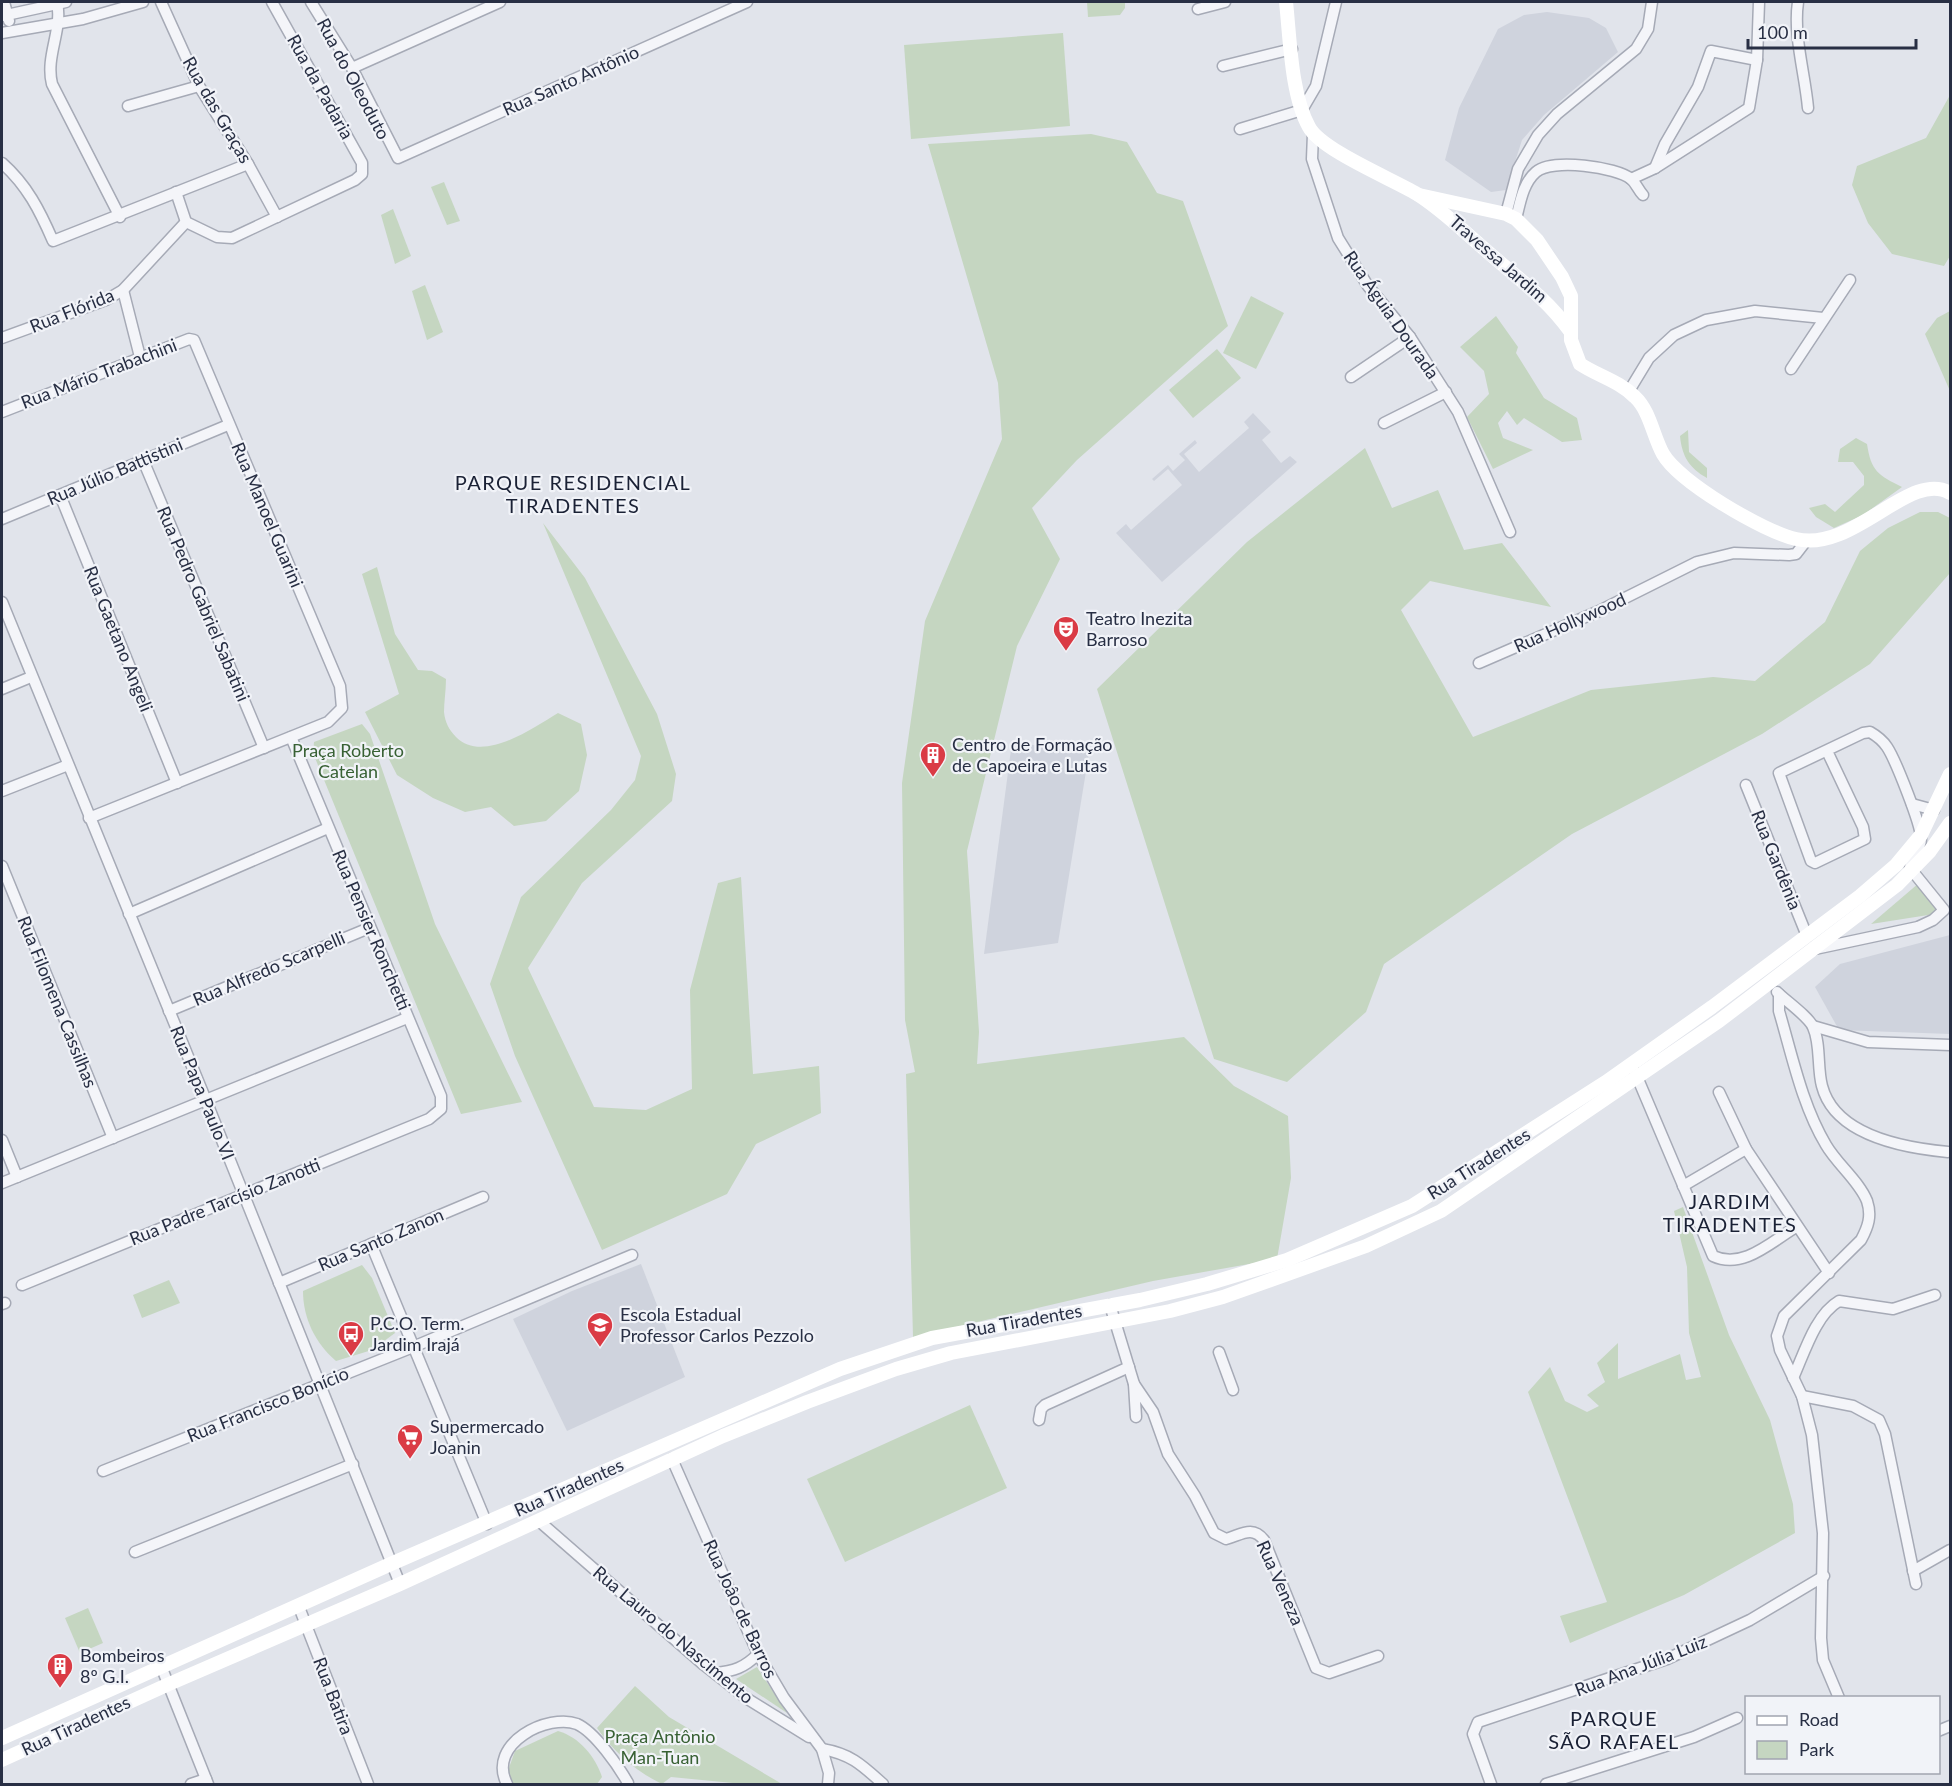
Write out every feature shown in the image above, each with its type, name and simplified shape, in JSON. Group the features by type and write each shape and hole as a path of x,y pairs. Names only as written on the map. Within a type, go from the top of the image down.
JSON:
{"street":[{"path":"4,2 6,32 58,24 143,2"},
{"path":"5,16 60,2 50,65 52,84 120,217"},
{"name":"Rua das Graças","path":"160,2 199,86 248,164 277,218"},
{"name":"Rua da Padaria","path":"272,2 363,166 362,174 355,180 277,218"},
{"name":"Rua do Oleoduto","path":"311,2 352,68 394,156"},
{"path":"352,68 500,2"},
{"name":"Rua Santo Antônio","path":"394,156 399,158 747,2"},
{"path":"1198,9 1225,2"},
{"path":"1286,2 1302,110 1313,134 1337,150 1419,195 1511,216 1537,240 1562,277 1571,296 1572,348 1580,364 1629,392 1640,402 1663,454 1678,473 1757,524 1780,535 1806,541 1834,537 1851,530 1918,490 1936,487 1950,493"},
{"path":"1240,129 1302,110 1316,86 1336,2"},
{"path":"1511,216 1518,169 1538,135 1557,114 1636,49 1648,29 1652,2"},
{"path":"1511,216 1530,179 1546,166 1574,165 1631,178 1655,168 1749,108 1757,60 1758,2"},
{"path":"1798,2 1796,28 1804,67 1808,108"},
{"path":"1223,66 1292,49"},
{"path":"1655,168 1665,144 1698,87 1711,51 1757,60"},
{"path":"128,106 199,86"},
{"name":"Rua Águia Dourada","path":"1313,134 1312,159 1338,238 1368,286 1410,337 1446,392 1474,444 1510,532"},
{"path":"2,163 16,176 38,207 53,241 120,217 248,164"},
{"path":"1631,178 1642,195"},
{"path":"176,192 186,222 223,239 238,237 277,218"},
{"name":"Travessa Jardim","path":"1419,195 1454,221 1557,313 1570,331"},
{"path":"1454,221 1459,208 1465,205"},
{"name":"Rua Flórida","path":"2,338 106,300 123,290 186,222"},
{"path":"1791,369 1850,280"},
{"path":"123,290 140,357"},
{"path":"1557,313 1566,315 1572,310"},
{"path":"1629,392 1649,358 1674,335 1706,320 1755,311 1823,318"},
{"path":"1351,377 1410,337"},
{"name":"Rua Mário Trabachini","path":"2,412 189,339 196,343"},
{"name":"Rua Manoel Guarini","path":"196,343 228,424 340,686 343,705 339,714 328,722 291,737"},
{"path":"1384,423 1446,392"},
{"name":"Rua Júlio Battistini","path":"2,519 228,424"},
{"name":"Rua Pedro Gabriel Sabatini","path":"143,460 264,748"},
{"name":"Rua Gaetano Angeli","path":"60,495 177,783"},
{"name":"Rua Hollywood","path":"1479,663 1599,611 1713,556 1734,553 1796,554 1806,541"},
{"name":"Rua Papa Paulo VI","path":"2,602 205,1098 400,1584"},
{"path":"2,689 31,677"},
{"path":"1827,751 1863,827 1865,839 1815,863 1811,861 1779,775 1780,772 1863,733 1876,735 1888,749 1912,804 1921,835 1918,850 1909,865 1912,872 1883,878"},
{"path":"89,818 291,737"},
{"name":"Rua Pensier Ronchetti","path":"291,737 442,1100 438,1113 429,1119"},
{"path":"2,791 68,765"},
{"name":"Rua Tiradentes","path":"2,1738 393,1563 807,1383 925,1340 1207,1284 1280,1262 1412,1206 1598,1087 1807,936 1883,878 1921,835 1950,774"},
{"name":"Rua Gardênia","path":"1746,785 1807,936"},
{"path":"1912,804 1934,810"},
{"name":"Rua Tiradentes","path":"1938,841 1950,823"},
{"path":"129,914 328,828"},
{"name":"Rua Tiradentes","path":"2,1760 169,1684 400,1584 672,1459 807,1402 926,1360 1114,1320 1170,1311 1223,1297 1366,1246 1441,1211 1638,1079 1812,950 1912,872 1950,829"},
{"name":"Rua Filomena Cassilhas","path":"2,866 113,1138"},
{"name":"Rua Tiradentes","path":"1812,950 1918,927 1933,920 1944,910 1912,872"},
{"name":"Rua Alfredo Scarpelli","path":"169,1011 369,928"},
{"path":"1768,983 1813,1026 1868,1042 1950,1045"},
{"path":"1779,994 1779,1011 1815,1124 1840,1166 1862,1193 1869,1210 1869,1225 1861,1240 1829,1273 1798,1300 1784,1316 1779,1326 1780,1350 1802,1396 1812,1435 1819,1484 1824,1576 1821,1638 1823,1660 1838,1696"},
{"path":"2,1183 205,1098 407,1018"},
{"path":"1813,1026 1822,1085 1827,1101 1841,1117 1891,1144 1948,1152"},
{"path":"1631,1063 1713,1256 1733,1262 1744,1260 1796,1227"},
{"path":"1598,1087 1606,1101"},
{"path":"1719,1092 1746,1149 1796,1227 1829,1273"},
{"name":"Rua Padre Tarcísio Zanotti","path":"22,1285 429,1119"},
{"path":"2,1140 16,1177"},
{"path":"1683,1186 1746,1149"},
{"name":"Rua Santo Zanon","path":"279,1283 483,1197"},
{"path":"371,1244 487,1524"},
{"name":"Rua Francisco Bonício","path":"103,1471 633,1255"},
{"path":"1280,1262 1284,1277"},
{"path":"1793,1378 1820,1322 1833,1305 1847,1301 1893,1309 1935,1294"},
{"path":"1110,1305 1134,1384 1136,1417"},
{"path":"1000,1325 1003,1343"},
{"path":"925,1340 926,1360"},
{"path":"1219,1352 1233,1390"},
{"path":"1039,1420 1041,1408 1045,1405 1129,1367"},
{"path":"807,1383 807,1402"},
{"name":"Rua Veneza","path":"1134,1384 1153,1412 1168,1454 1195,1496 1214,1533 1222,1539 1247,1532 1259,1533 1264,1540 1316,1668 1329,1674 1378,1656"},
{"path":"1802,1396 1853,1406 1879,1420 1885,1434 1916,1584"},
{"name":"Rua Joâo de Barros","path":"672,1459 758,1654 809,1735 822,1749 830,1773 828,1785"},
{"path":"135,1552 353,1464"},
{"name":"Rua Lauro do Nascimento","path":"539,1521 746,1698 809,1735"},
{"path":"1913,1571 1950,1550"},
{"name":"Rua Ana Júlia Luiz","path":"1491,1785 1473,1734 1478,1722 1667,1659 1750,1620 1824,1576"},
{"name":"Rua Batira","path":"299,1607 368,1785"},
{"path":"715,1673 735,1671 748,1664 758,1654"},
{"path":"161,1666 207,1782 191,1785"},
{"path":"74,1705 82,1724"},
{"path":"1546,1785 1694,1737 1737,1718"},
{"path":"507,1785 502,1765 510,1745 536,1730 566,1722 577,1724 585,1729 618,1765 627,1784"},
{"path":"822,1749 841,1752 856,1760 883,1785"}],"shaded area":[{"path":"1547,12 1589,18 1606,28 1618,52 1544,115 1522,140 1506,190 1491,192 1445,160 1459,108 1498,29 1524,15"},
{"path":"1253,413 1271,432 1262,440 1281,463 1290,456 1297,462 1162,582 1116,533 1126,524 1131,530 1182,485 1168,469 1154,481 1152,479 1168,465 1173,471 1185,460 1179,454 1195,440 1197,443 1184,454 1199,472 1249,428 1244,422"},
{"path":"1012,742 1089,753 1058,943 984,954"},
{"path":"1950,935 1950,1034 1839,1030 1815,987 1840,964"},
{"name":"Escola Estadual Professor Carlos Pezzolo","path":"641,1264 685,1377 567,1431 513,1319 572,1291"}],"green space":[{"path":"1087,2 1125,2 1125,8 1120,15 1088,17"},
{"path":"1063,33 1070,126 911,139 904,45"},
{"path":"1950,95 1950,256 1944,266 1892,254 1868,223 1852,185 1857,166 1926,138"},
{"path":"1091,134 1127,142 1157,193 1183,201 1228,326 1077,460 1032,508 1060,559 1017,646 967,851 979,1032 977,1064 1184,1037 1234,1086 1288,1116 1291,1178 1277,1259 1153,1281 913,1337 906,1074 915,1072 905,1020 902,783 925,621 1002,439 998,383 928,144"},
{"path":"444,182 460,221 447,225 431,187"},
{"path":"393,209 411,256 395,264 381,215"},
{"path":"425,285 443,332 427,340 412,291"},
{"path":"1251,296 1284,313 1256,369 1223,353"},
{"path":"1950,311 1950,391 1925,334 1937,318"},
{"path":"1496,316 1518,347 1516,353 1544,398 1577,418 1582,440 1562,442 1524,418 1517,425 1507,411 1498,423 1503,438 1533,450 1493,469 1467,417 1489,394 1484,371 1460,347"},
{"path":"1217,349 1241,378 1193,418 1169,390"},
{"path":"1688,430 1689,452 1707,468 1707,478 1691,466 1683,450 1680,436"},
{"path":"1856,438 1867,444 1871,460 1877,471 1902,487 1863,515 1834,528 1816,517 1809,508 1825,504 1835,512 1864,485 1864,476 1853,462 1838,462 1840,449"},
{"path":"1365,448 1392,508 1438,490 1464,550 1502,543 1551,607 1430,581 1401,610 1473,737 1591,690 1713,677 1755,681 1825,622 1860,551 1888,528 1920,512 1938,512 1950,518 1950,573 1870,664 1762,734 1572,834 1384,964 1366,1012 1287,1082 1214,1059 1097,689 1247,542"},
{"path":"543,523 585,578 657,714 676,774 672,801 582,883 528,968 594,1107 646,1110 692,1089 690,990 718,883 741,877 753,1074 819,1066 821,1113 756,1144 727,1194 602,1250 515,1056 490,984 521,897 611,810 635,780 641,756"},
{"path":"377,567 395,634 418,670 432,671 446,679 445,716 451,732 456,737 467,744 480,747 494,745 522,734 558,713 581,724 587,755 579,791 546,821 514,826 491,807 465,812 433,798 397,775 365,712 399,694 362,574"},
{"name":"Praça Roberto Catelan","path":"362,724 370,734 435,924 522,1102 461,1114 313,753 314,742"},
{"path":"1919,883 1941,913 1871,924"},
{"path":"1683,1207 1729,1335 1770,1420 1793,1504 1795,1533 1684,1595 1570,1643 1560,1616 1607,1602 1528,1392 1550,1367 1565,1401 1587,1412 1599,1406 1587,1395 1605,1382 1597,1363 1618,1343 1618,1379 1680,1354 1686,1380 1701,1377 1689,1333 1687,1267 1674,1211"},
{"path":"362,1265 372,1278 395,1333 372,1350 336,1361 316,1338 305,1311 303,1291"},
{"path":"169,1280 180,1303 142,1318 133,1295"},
{"path":"970,1405 1007,1488 845,1562 807,1479"},
{"path":"88,1608 103,1643 80,1653 65,1618"},
{"path":"757,1667 787,1713 736,1679"},
{"name":"Praça Antônio Man-Tuan","path":"635,1686 669,1717 782,1784 743,1784 671,1777 662,1784 634,1767 618,1753 597,1728"},
{"path":"558,1731 573,1738 591,1755 602,1777 597,1784 512,1784 506,1776 515,1751"}],"place":[{"name":"Teatro Inezita Barroso","path":"1066,652"},
{"name":"Centro de Formação de Capoeira e Lutas","path":"933,778"},
{"name":"Escola Estadual Professor Carlos Pezzolo","path":"600,1348"},
{"name":"P.C.O. Term. Jardim Irajá","path":"351,1357"},
{"name":"Supermercado Joanin","path":"410,1460"},
{"name":"Bombeiros 8º G.I.","path":"60,1689"}],"district":[{"name":"PARQUE RESIDENCIAL TIRADENTES","path":"573,494"},
{"name":"JARDIM TIRADENTES","path":"1730,1214"},
{"name":"PARQUE SÃO RAFAEL","path":"1614,1730"}]}
